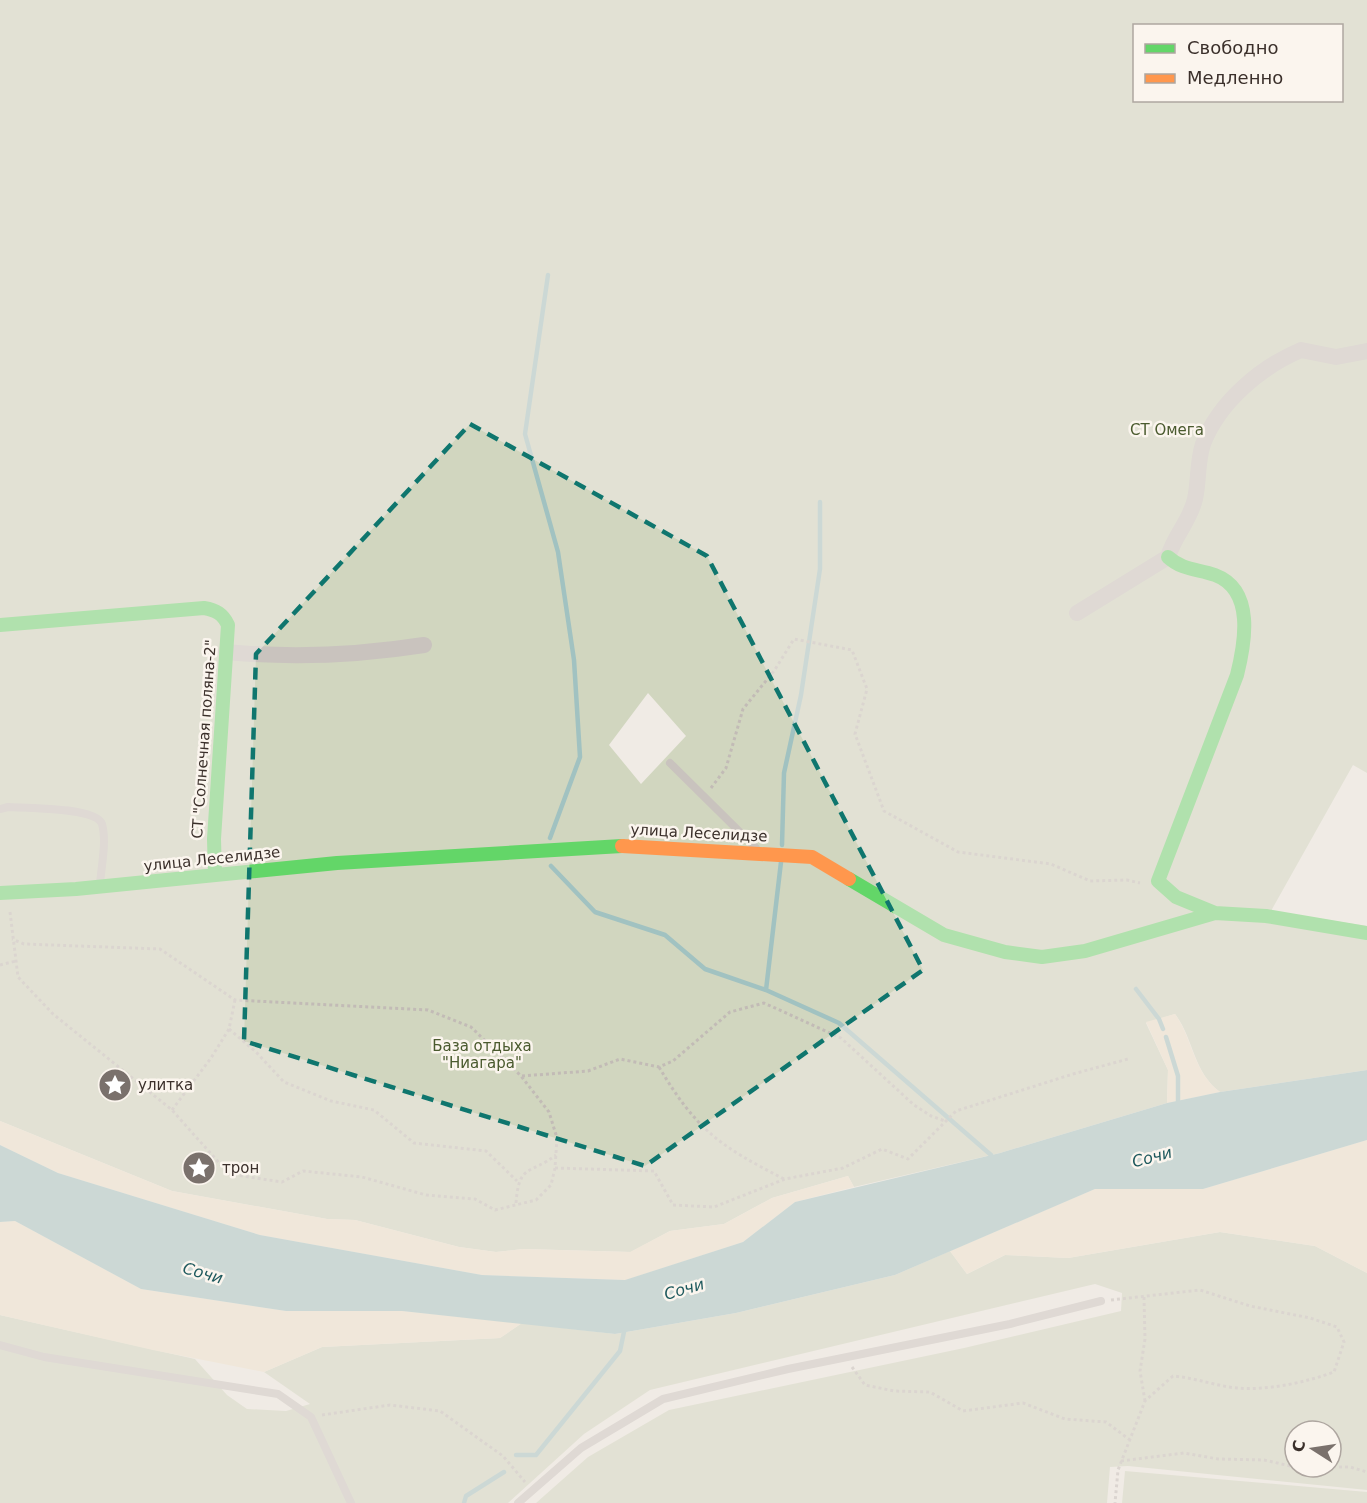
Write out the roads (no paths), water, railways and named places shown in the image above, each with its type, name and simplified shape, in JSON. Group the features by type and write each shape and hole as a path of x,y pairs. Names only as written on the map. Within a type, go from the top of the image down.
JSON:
{"street":[{"path":"1077,613 1168,557 1173,541 1185,524 1195,500 1203,445 1214,422 1241,389 1301,350 1336,357 1367,351"},
{"path":"1168,557 1175,566 1219,577 1228,584 1244,609 1246,633 1239,671 1158,881 1164,890 1192,906 1215,913"},
{"name":"СТ \"Солнечная поляна-2\"","path":"0,625 204,608 217,610 224,616 228,626 214,839 215,875"},
{"path":"226,652 338,653 386,651 424,645"},
{"name":"улица Леселидзе","path":"4,892 100,886 337,863 619,846 761,852 812,857 944,935 1005,952 1042,957 1085,951 1215,913 1266,916 1367,933"}],"lane":[{"path":"670,763 761,852"},
{"path":"0,809 8,807 73,811 95,816 100,820 103,832 100,886"},
{"path":"518,1503 580,1448 663,1399 1010,1324 1101,1301"},
{"path":"0,1345 44,1357 278,1394 311,1417 351,1503"}],"water":[{"name":"Сочи","path":"1367,1070 1367,1140 1203,1189 1095,1189 895,1275 736,1313 615,1334 402,1311 286,1311 141,1289 15,1221 0,1222 0,1145 58,1173 260,1235 482,1275 625,1280 743,1242 795,1202 1000,1153 1167,1103 1220,1092"}],"waterway":[{"path":"548,275 525,434 558,552 574,660 580,757 550,838"},
{"path":"782,845 784,773 801,695 820,569 820,502"},
{"path":"766,990 781,862"},
{"path":"551,866 595,912 665,935 705,969 766,990 839,1023 991,1155"},
{"path":"1136,989 1159,1019 1163,1029"},
{"path":"1166,1037 1178,1076 1178,1105"},
{"path":"516,1455 536,1455 620,1351 625,1327"},
{"path":"464,1503 466,1496 504,1472"}],"place":[{"name":"улитка","path":"115,1085"},
{"name":"трон","path":"199,1168"}],"park label":[{"name":"СТ Омега","path":"1167,430"},
{"name":"База отдыха \"Ниагара\"","path":"482,1054"}]}
